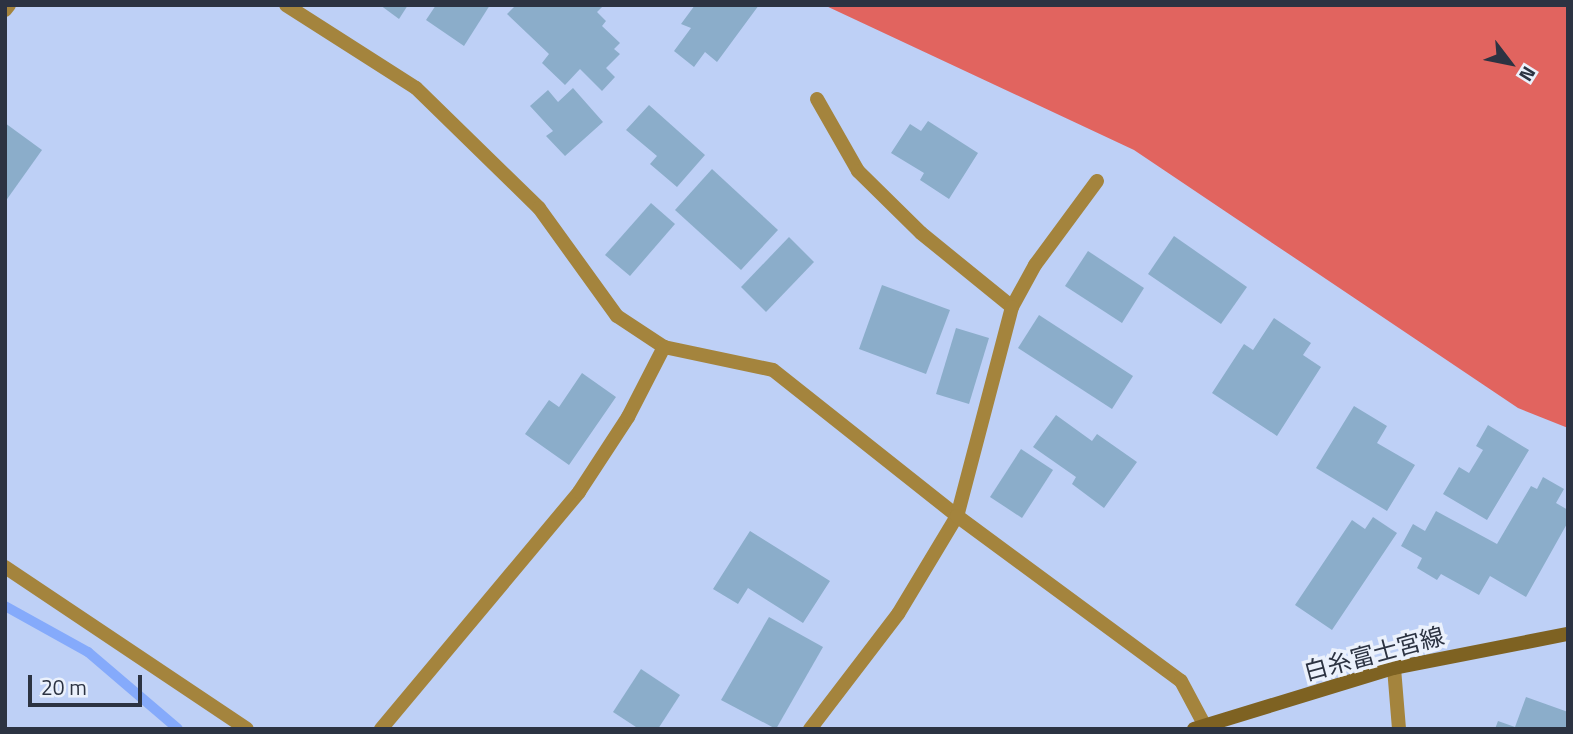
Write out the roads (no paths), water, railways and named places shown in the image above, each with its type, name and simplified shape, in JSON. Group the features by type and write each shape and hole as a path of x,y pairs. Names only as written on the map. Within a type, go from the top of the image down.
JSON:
{"main road":[{"name":"白糸富士宮線","path":"1200,727 1394,668 1568,634"}],"street":[{"path":"5,10 9,5"},
{"path":"286,5 416,89 539,208 617,316 664,347 773,370 957,516 1181,681 1200,727"},
{"path":"817,99 858,171 921,233 1013,307"},
{"path":"810,729 898,614 957,516 1013,307 1035,265 1097,181"},
{"path":"382,729 579,492 628,417 664,347"},
{"path":"5,567 247,729"},
{"path":"1394,668 1399,729"}],"waterway":[{"path":"5,606 88,652 178,729"}]}
